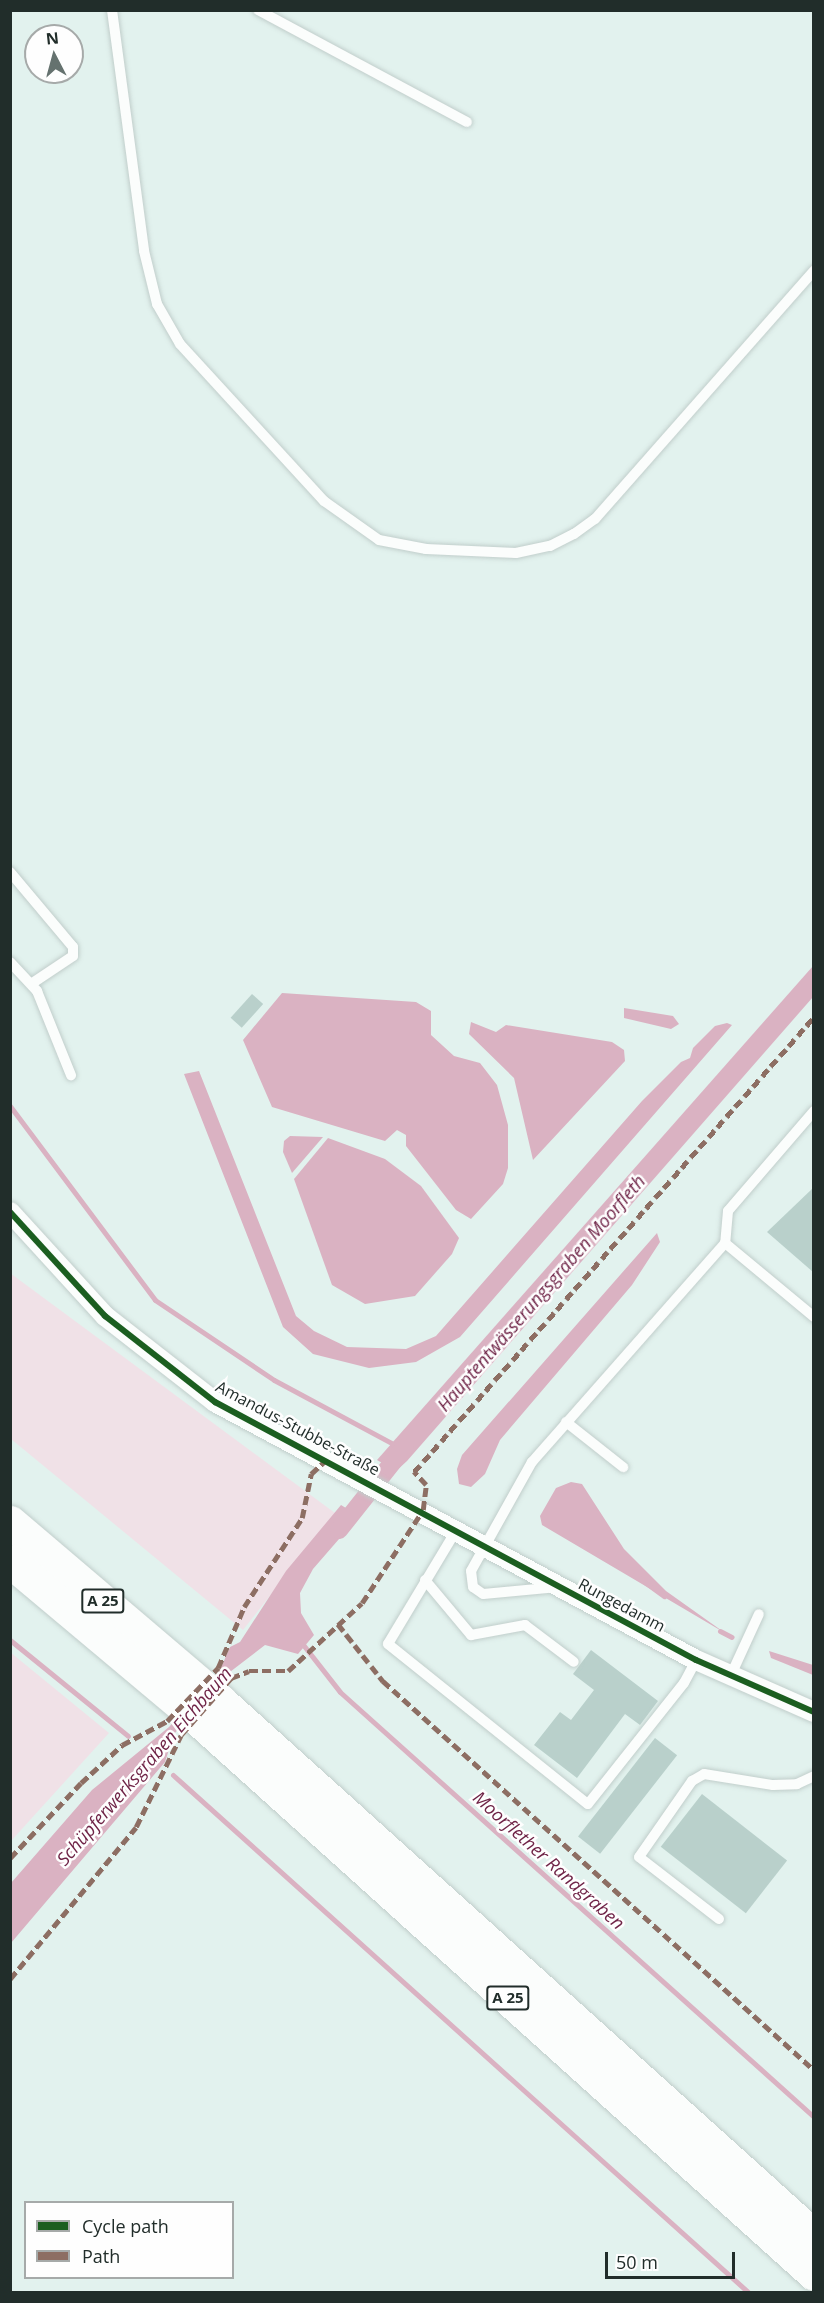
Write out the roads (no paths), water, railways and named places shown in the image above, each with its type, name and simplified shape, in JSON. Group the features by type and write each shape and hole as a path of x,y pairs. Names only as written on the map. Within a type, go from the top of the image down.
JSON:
{"highway":[{"name":"A 25","path":"10,1522 186,1690 813,2236"},
{"name":"A 25","path":"10,1561 186,1690"},
{"name":"A 25","path":"211,1712 813,2274"}],"street":[{"name":"Amandus-Stubbe-Straße","path":"10,1212 105,1316 162,1363 215,1402 423,1510"},
{"name":"Rungedamm","path":"423,1510 696,1660 813,1712"}],"lane":[{"path":"112,10 144,250 157,304 180,344 324,501 379,540 426,549 516,553 550,546 574,534 595,519 813,271"},
{"path":"258,10 466,122"},
{"path":"10,872 73,946 73,956 31,984"},
{"path":"10,962 31,984 71,1075"},
{"path":"560,1587 501,1595 479,1592 472,1584 471,1571 532,1462 725,1243 728,1211 813,1111"},
{"path":"725,1243 813,1317"},
{"path":"566,1422 623,1467"},
{"path":"457,1529 388,1644 588,1804 684,1683 696,1660"},
{"path":"425,1580 471,1635 525,1624 574,1662"},
{"path":"730,1677 759,1614"},
{"path":"719,1919 639,1857 692,1781 704,1774 773,1785 797,1784 813,1776"}],"water":[{"path":"813,966 813,997 407,1461 396,1471 377,1460"},
{"path":"282,993 416,1002 431,1011 431,1035 454,1056 480,1063 497,1085 508,1125 508,1168 503,1184 471,1219 456,1210 406,1146 406,1135 397,1130 385,1141 272,1107 243,1040"},
{"path":"624,1008 673,1016 679,1024 671,1029 624,1018"},
{"path":"471,1022 496,1032 506,1025 612,1042 624,1050 625,1061 533,1160 514,1078 469,1034"},
{"path":"727,1023 732,1025 460,1337 416,1362 369,1368 313,1354 283,1327 184,1074 199,1071 296,1316 314,1331 347,1347 406,1349 436,1336 642,1101 681,1062 690,1058 693,1048 715,1026"},
{"path":"290,1136 323,1137 292,1173 283,1152 284,1141"},
{"path":"328,1138 385,1159 421,1186 459,1238 452,1254 415,1296 365,1304 332,1285 294,1179"},
{"path":"657,1233 660,1242 632,1285 500,1440 485,1474 471,1487 459,1484 457,1469 462,1455"},
{"path":"571,1482 582,1484 624,1549 666,1591 725,1633 542,1525 540,1516 556,1488"},
{"name":"Schüpferwerksgraben Eichbaum","path":"341,1505 359,1516 313,1569 300,1593 301,1613 314,1635 298,1654 265,1645 226,1675 174,1734 165,1762 11,1943 11,1883 92,1790 169,1727 220,1670 230,1647 240,1642 286,1571"},
{"path":"769,1651 813,1665 813,1675 771,1658"}],"waterway":[{"path":"10,1106 155,1300 274,1380 399,1447"},
{"name":"Hauptentwässerungsgraben Moorfleth","path":"339,1530 404,1448"},
{"path":"635,1575 664,1596"},
{"path":"720,1631 732,1637"},
{"path":"10,1640 128,1736"},
{"name":"Moorflether Randgraben","path":"301,1642 340,1692 814,2117"},
{"path":"173,1775 748,2292"}]}
